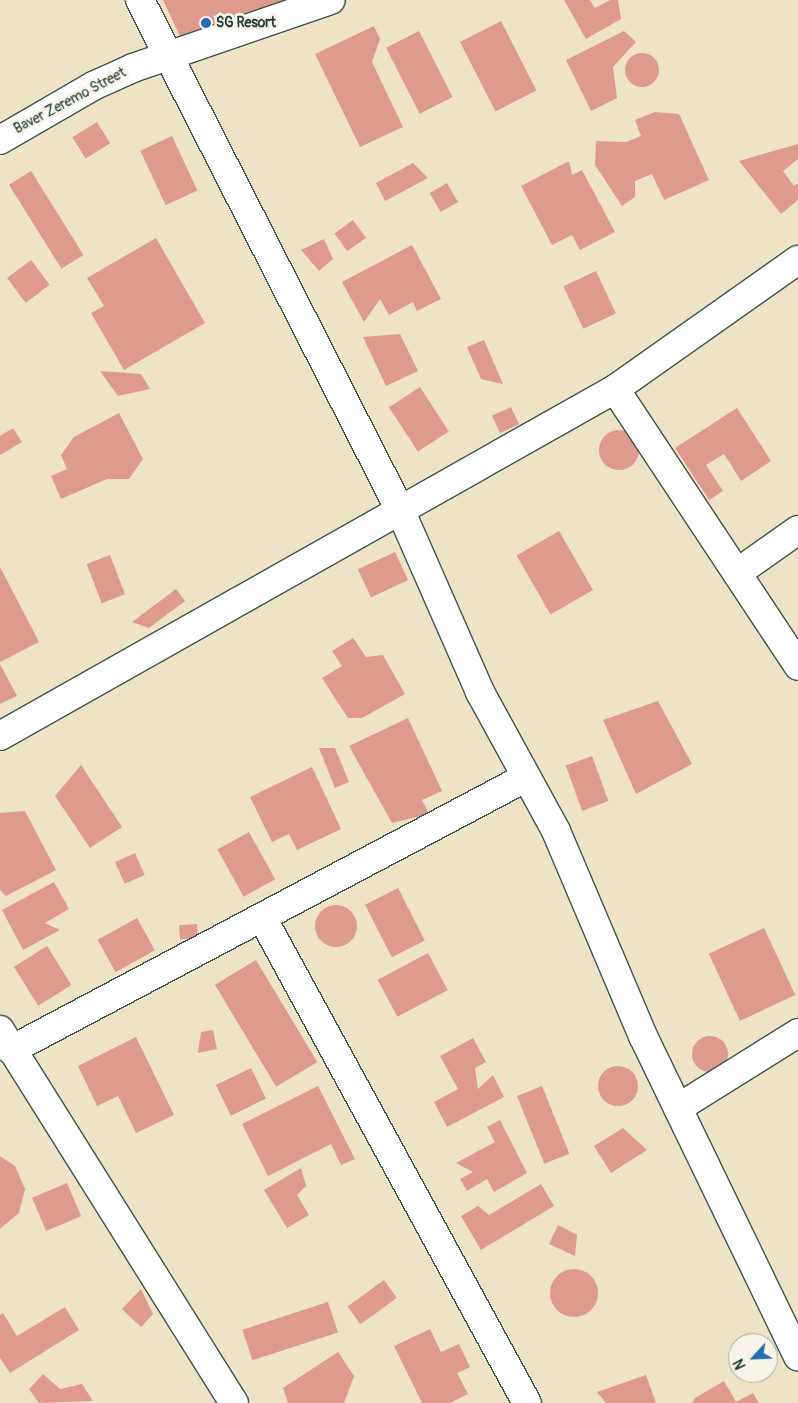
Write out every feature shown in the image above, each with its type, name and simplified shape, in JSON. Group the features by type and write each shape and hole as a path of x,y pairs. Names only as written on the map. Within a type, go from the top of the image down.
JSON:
{"street":[{"path":"140,0 401,512 480,692 525,778 556,831 643,1036 798,1357"},
{"name":"Baver Zeremo Street","path":"0,140 93,86 169,54 331,0"},
{"path":"0,736 401,512 615,389 798,260"},
{"path":"615,389 798,666"},
{"path":"736,573 798,530"},
{"path":"234,1403 6,1040 263,919 525,778"},
{"path":"263,919 528,1403"},
{"path":"678,1108 798,1033"}],"building":[{"name":"SG Resort","path":"163,0 289,0 185,47"},
{"path":"564,0 590,0 595,8 610,0 618,0 621,19 586,39"},
{"path":"501,21 536,90 495,111 460,42"},
{"path":"374,26 380,39 372,62 403,127 360,147 315,54"},
{"path":"419,31 453,97 420,114 386,48"},
{"path":"624,31 636,42 613,67 617,98 591,111 566,60"},
{"path":"642,53 654,58 659,70 654,82 642,87 630,82 625,70 630,58"},
{"path":"655,112 679,114 709,180 664,200 652,174 635,181 635,197 622,206 595,165 596,141 626,142 641,136 635,120"},
{"path":"97,122 110,143 86,159 72,137"},
{"path":"172,136 197,190 166,205 140,151"},
{"path":"798,144 798,159 783,171 794,186 798,183 798,200 781,214 739,161"},
{"path":"569,161 572,175 582,170 615,232 580,250 572,235 552,245 521,186"},
{"path":"413,163 428,178 385,201 376,183"},
{"path":"31,171 83,255 61,269 9,185"},
{"path":"447,183 458,202 441,212 430,193"},
{"path":"353,220 366,238 347,251 334,234"},
{"path":"156,238 205,323 124,370 91,313 104,306 87,278"},
{"path":"324,239 333,259 319,271 301,250"},
{"path":"412,245 441,299 417,311 413,302 389,315 380,299 364,322 342,282"},
{"path":"31,260 50,285 26,303 7,278"},
{"path":"596,271 616,314 583,329 563,286"},
{"path":"400,334 418,371 386,386 363,337"},
{"path":"484,340 503,384 481,379 467,347"},
{"path":"100,371 141,374 150,389 118,396"},
{"path":"420,387 449,431 418,452 389,407"},
{"path":"511,407 519,424 500,433 492,416"},
{"path":"737,408 771,461 741,481 724,454 706,465 723,491 709,500 675,448"},
{"path":"119,413 143,459 129,479 107,479 61,499 51,476 67,469 61,455 74,437"},
{"path":"13,428 22,442 0,455 0,436"},
{"path":"619,430 633,436 639,450 633,464 619,470 605,464 599,450 605,436"},
{"path":"559,531 593,590 551,614 517,556"},
{"path":"395,552 408,580 371,597 358,569"},
{"path":"110,555 125,594 102,603 87,564"},
{"path":"0,567 39,642 0,662"},
{"path":"176,589 185,601 149,628 132,622"},
{"path":"353,638 366,657 383,655 405,694 362,718 348,718 322,678 342,666 332,651"},
{"path":"0,664 17,696 0,704"},
{"path":"658,701 692,764 636,794 603,720"},
{"path":"408,718 442,791 422,800 429,814 392,823 349,746"},
{"path":"319,748 335,748 349,782 335,788"},
{"path":"592,756 608,801 582,811 566,766"},
{"path":"81,765 122,827 90,848 55,796"},
{"path":"312,767 341,829 297,850 289,834 272,842 250,797"},
{"path":"25,811 56,870 6,896 0,890 0,813"},
{"path":"249,832 275,879 244,897 218,849"},
{"path":"135,853 145,875 125,884 115,862"},
{"path":"54,882 69,909 45,923 60,930 23,950 2,910"},
{"path":"398,888 425,941 392,957 365,905"},
{"path":"336,905 351,911 357,926 351,941 336,947 321,941 315,926 321,911"},
{"path":"137,918 155,950 116,972 98,940"},
{"path":"197,924 198,938 180,939 179,925"},
{"path":"764,928 795,995 740,1021 709,954"},
{"path":"47,946 71,985 38,1006 14,967"},
{"path":"428,953 448,990 397,1017 378,980"},
{"path":"256,960 317,1062 276,1087 215,985"},
{"path":"213,1030 217,1049 198,1053 201,1032"},
{"path":"710,1036 717,1037 723,1041 727,1047 727,1061 723,1067 717,1071 710,1072 703,1071 697,1067 693,1061 692,1054 693,1047 697,1041 703,1037"},
{"path":"136,1037 174,1115 136,1133 118,1096 97,1106 78,1066"},
{"path":"473,1038 486,1062 475,1068 478,1089 493,1075 504,1097 447,1127 434,1102 458,1089 440,1056"},
{"path":"618,1066 632,1072 638,1086 632,1100 618,1106 604,1100 598,1086 604,1072"},
{"path":"251,1068 266,1099 231,1116 216,1085"},
{"path":"318,1086 355,1159 341,1165 331,1144 268,1176 242,1124"},
{"path":"542,1086 569,1154 544,1164 517,1096"},
{"path":"500,1120 527,1173 494,1192 487,1179 467,1191 460,1179 473,1172 456,1163 495,1142 487,1127"},
{"path":"623,1128 647,1150 611,1173 594,1146"},
{"path":"0,1156 15,1166 25,1189 19,1213 0,1229"},
{"path":"301,1168 306,1186 297,1195 309,1215 287,1228 264,1190"},
{"path":"67,1183 81,1216 46,1231 32,1198"},
{"path":"541,1184 554,1206 481,1250 461,1216 478,1206 489,1215"},
{"path":"558,1225 577,1235 575,1256 549,1244"},
{"path":"574,1269 583,1271 591,1276 596,1284 598,1293 596,1302 591,1310 583,1315 574,1317 565,1315 557,1310 552,1302 550,1293 552,1284 557,1276 565,1271"},
{"path":"384,1280 397,1298 361,1324 348,1306"},
{"path":"141,1289 153,1314 141,1327 122,1309"},
{"path":"328,1302 338,1332 252,1360 242,1330"},
{"path":"65,1307 79,1330 10,1373 0,1358 0,1315 3,1313 17,1336"},
{"path":"430,1329 441,1352 459,1344 470,1367 457,1373 468,1394 450,1403 422,1403 394,1346"},
{"path":"338,1352 354,1376 344,1403 288,1403 283,1388"},
{"path":"43,1374 60,1389 82,1384 93,1401 39,1403 29,1389"},
{"path":"646,1375 656,1403 606,1403 597,1392"},
{"path":"724,1381 736,1402 753,1393 759,1403 692,1403 695,1398"}],"place":[{"name":"SG Resort","path":"206,23"}]}
